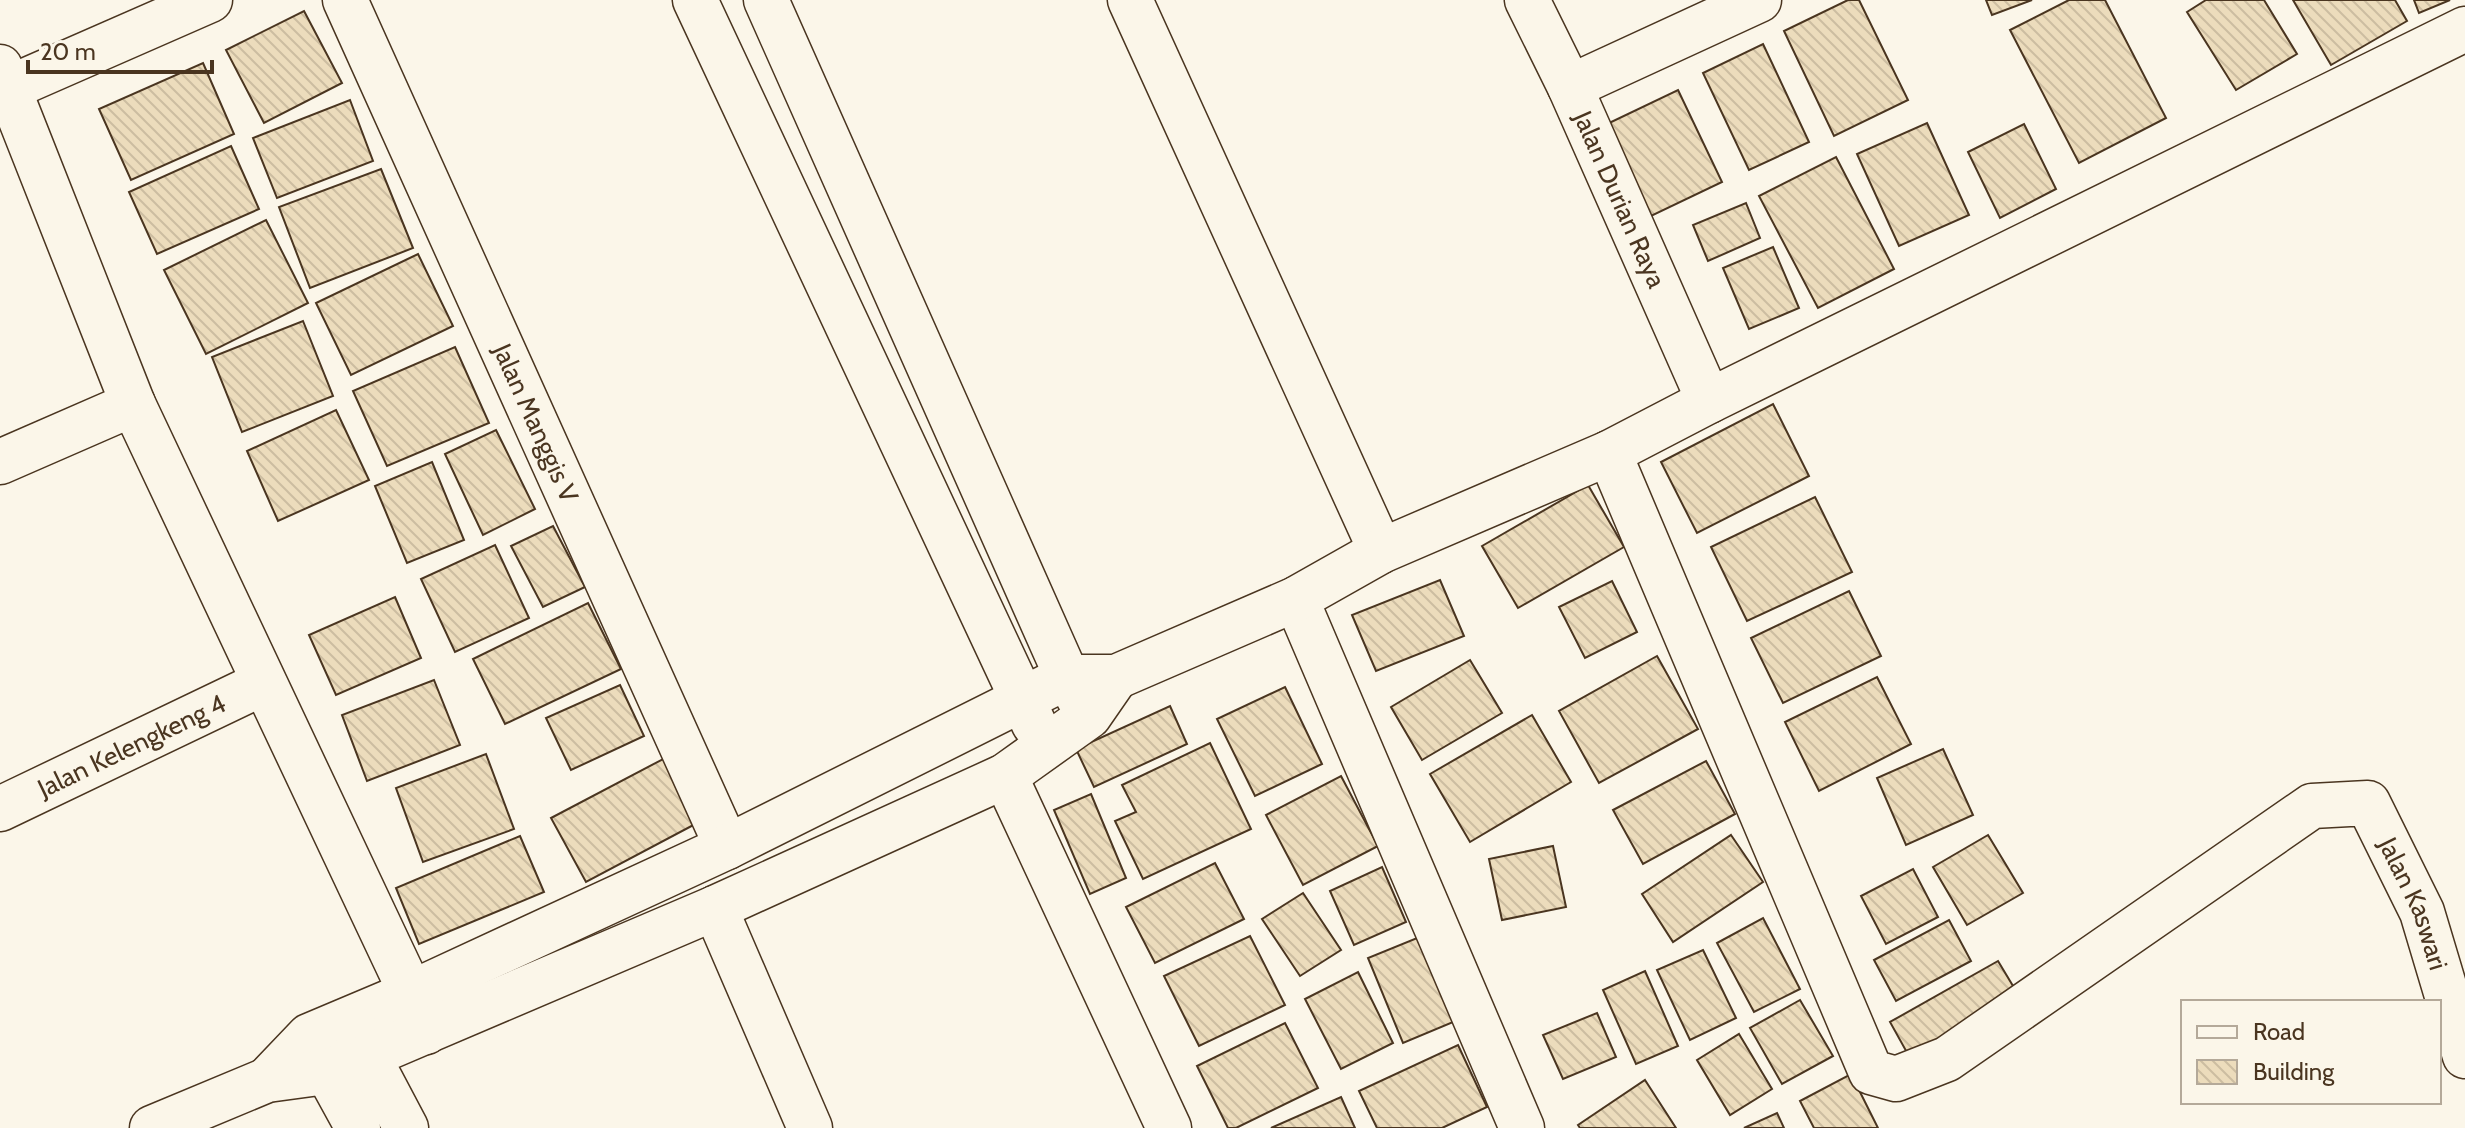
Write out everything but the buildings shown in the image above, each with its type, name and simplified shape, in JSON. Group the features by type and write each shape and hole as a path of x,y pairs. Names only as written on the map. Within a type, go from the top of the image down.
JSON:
{"street":[{"path":"210,0 3,82 133,404 411,993 426,1032"},
{"name":"Jalan Manggis V","path":"345,0 727,847"},
{"path":"695,0 1044,749"},
{"path":"1130,0 1381,551"},
{"name":"Jalan Durian Raya","path":"1527,0 1570,87 1709,401"},
{"path":"1570,87 1759,0"},
{"path":"714,39 768,6 1067,677 1089,716"},
{"path":"360,1038 411,993 727,847 1067,677 1116,677 1296,599 1381,551 1609,453 2465,29"},
{"path":"0,462 133,404"},
{"name":"Jalan Kaswari","path":"1609,453 1871,1072 1896,1079 1947,1059 2312,806 2368,803 2422,912 2465,1056"},
{"path":"1296,599 1522,1128"},
{"path":"152,1128 360,1038 426,1032 715,908 1005,776 1089,716 1116,677"},
{"name":"Jalan Kelengkeng 4","path":"0,809 263,683"},
{"path":"1005,776 1169,1128"},
{"path":"715,908 810,1128"},
{"path":"360,1038 406,1128"},
{"path":"318,1054 358,1128"}]}
